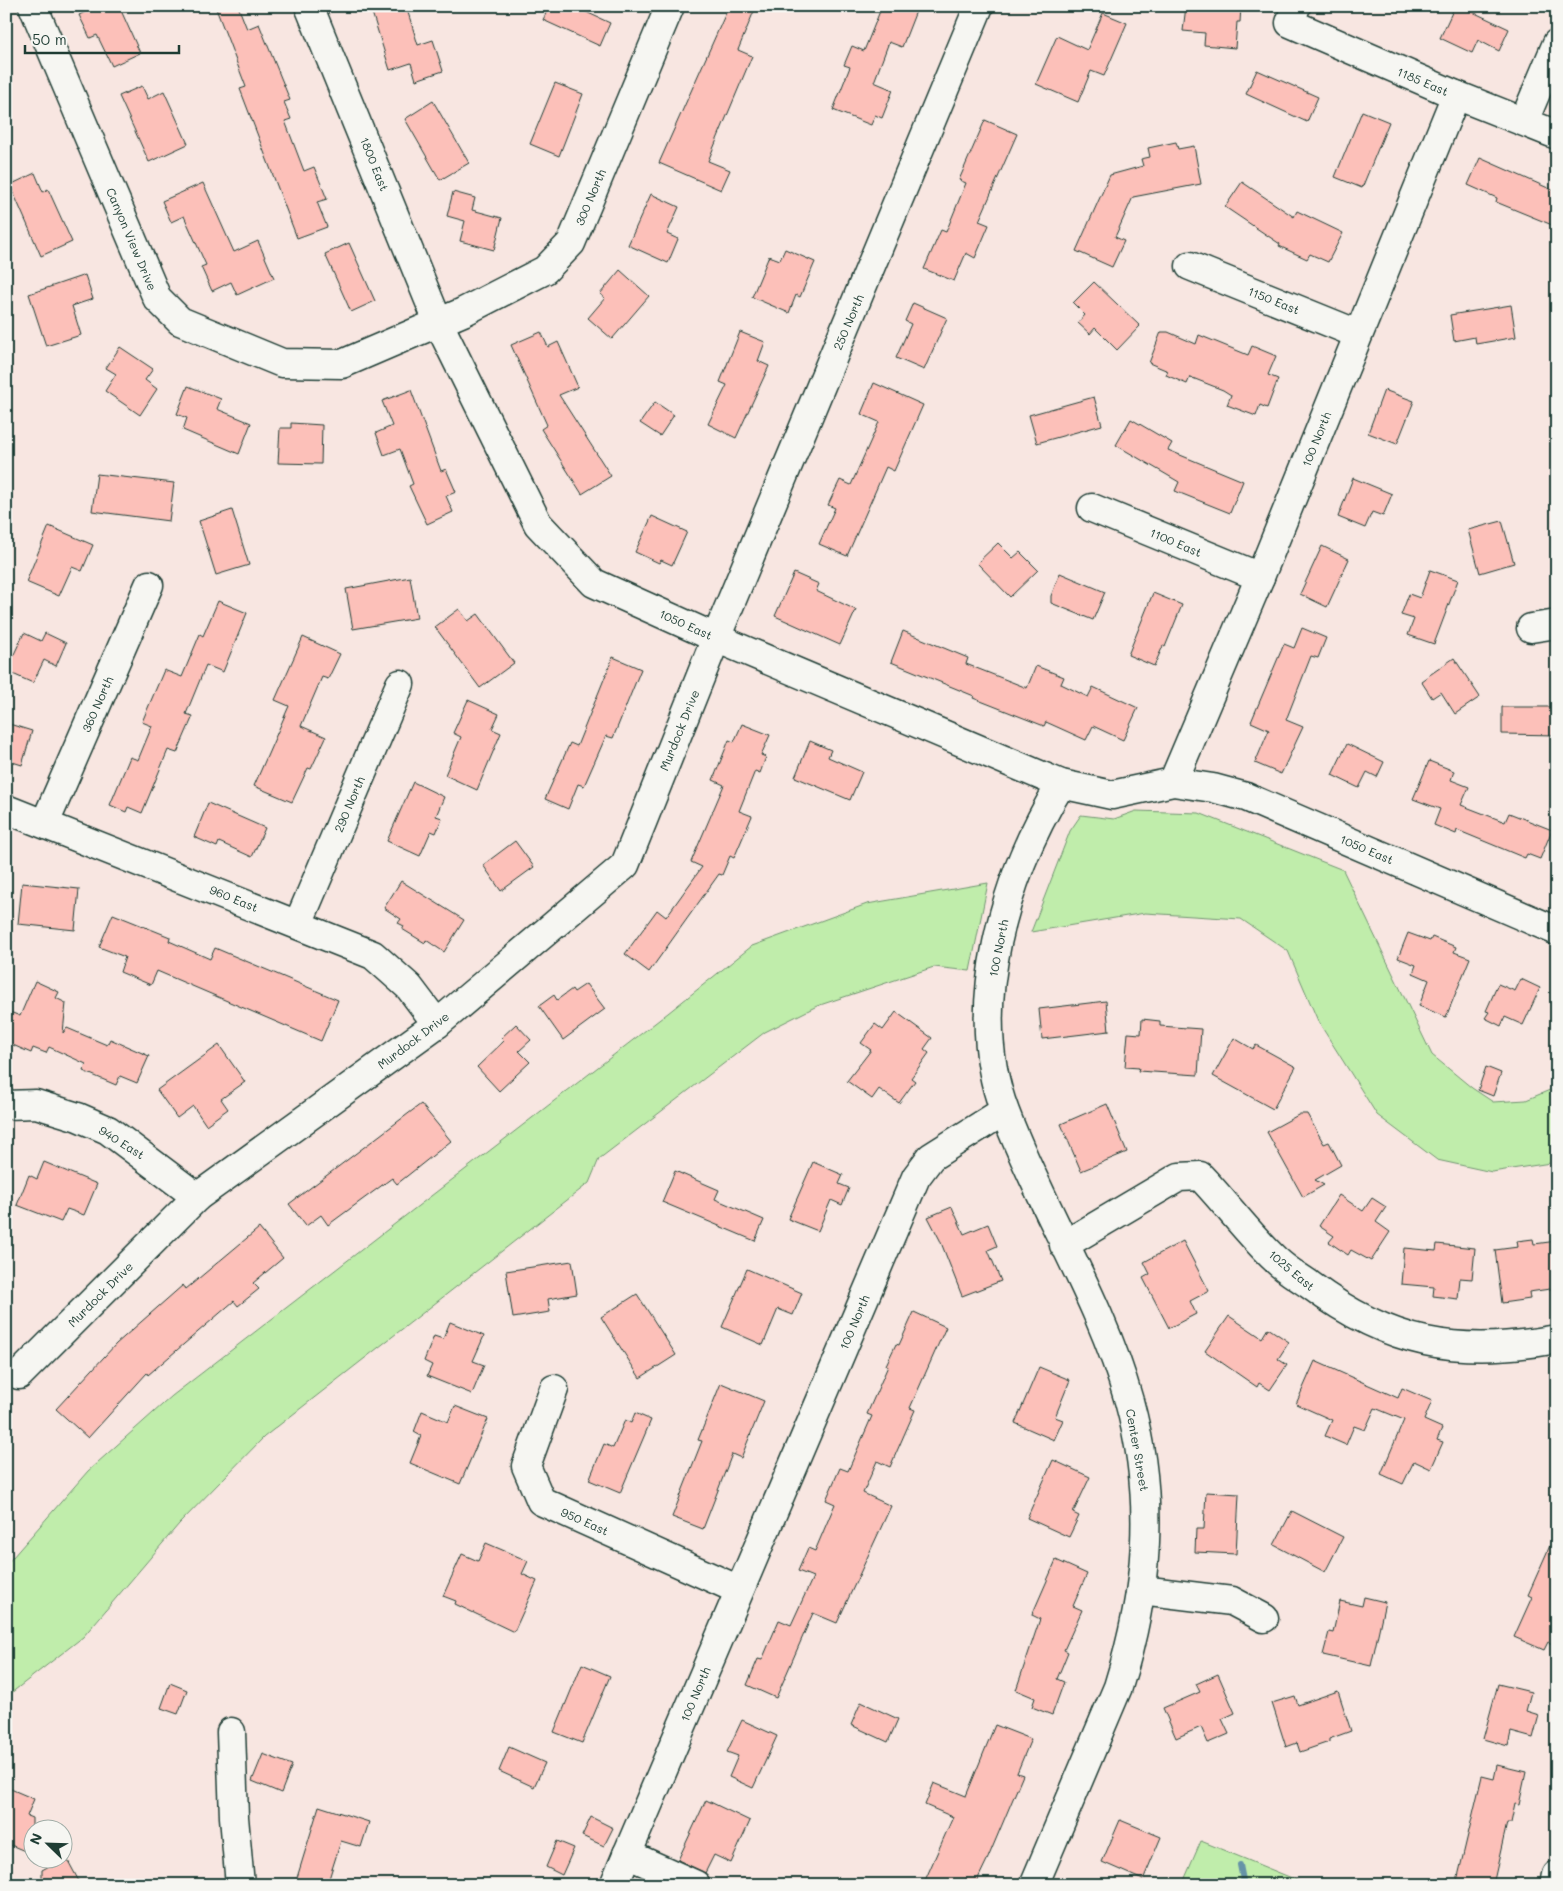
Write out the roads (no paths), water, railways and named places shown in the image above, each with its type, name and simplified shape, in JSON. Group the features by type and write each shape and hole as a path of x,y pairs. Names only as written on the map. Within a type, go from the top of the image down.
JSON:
{"street":[{"name":"Canyon View Drive","path":"33,6 157,298 180,321 282,363 334,364 342,364 438,322"},
{"name":"1800 East","path":"309,6 438,322"},
{"name":"300 North","path":"438,322 467,310 544,270 571,243 670,6"},
{"name":"250 North","path":"716,638 979,6"},
{"name":"1185 East","path":"1293,15 1456,95 1557,135"},
{"path":"1524,121 1557,43"},
{"name":"100 North","path":"1173,782 1260,577 1456,95"},
{"name":"1150 East","path":"1190,266 1358,334"},
{"name":"1050 East","path":"438,322 538,524 594,583 716,638 1061,784 1112,795 1173,782 1213,788 1246,797 1557,931"},
{"name":"1100 East","path":"1092,508 1260,577"},
{"name":"360 North","path":"45,823 149,585"},
{"name":"Murdock Drive","path":"18,1375 197,1197 437,1024 625,864 716,638"},
{"name":"290 North","path":"298,924 400,684"},
{"name":"100 North","path":"614,1885 738,1590 916,1177 931,1157 1004,1111 992,1063 989,1031 992,970 1008,897 1044,811 1061,784"},
{"name":"960 East","path":"6,809 374,955 409,987 437,1024"},
{"name":"940 East","path":"6,1105 36,1104 108,1130 139,1151 197,1197"},
{"name":"Center Street","path":"1004,1111 1108,1338 1129,1401 1137,1435 1145,1484 1147,1514 1141,1590 1130,1645 1118,1688 1034,1885"},
{"name":"1025 East","path":"1064,1245 1179,1177 1200,1176 1277,1261 1329,1300 1379,1328 1430,1343 1473,1348 1534,1343 1557,1339"},
{"name":"950 East","path":"554,1389 526,1466 541,1501 738,1590"},
{"path":"1141,1590 1232,1601 1264,1618"},
{"path":"231,1732 234,1818 240,1885"},
{"path":"628,1854 696,1885"},
{"path":"1554,1885 1557,1875"}],"waterway":[{"path":"1240,1865 1244,1885"}]}
